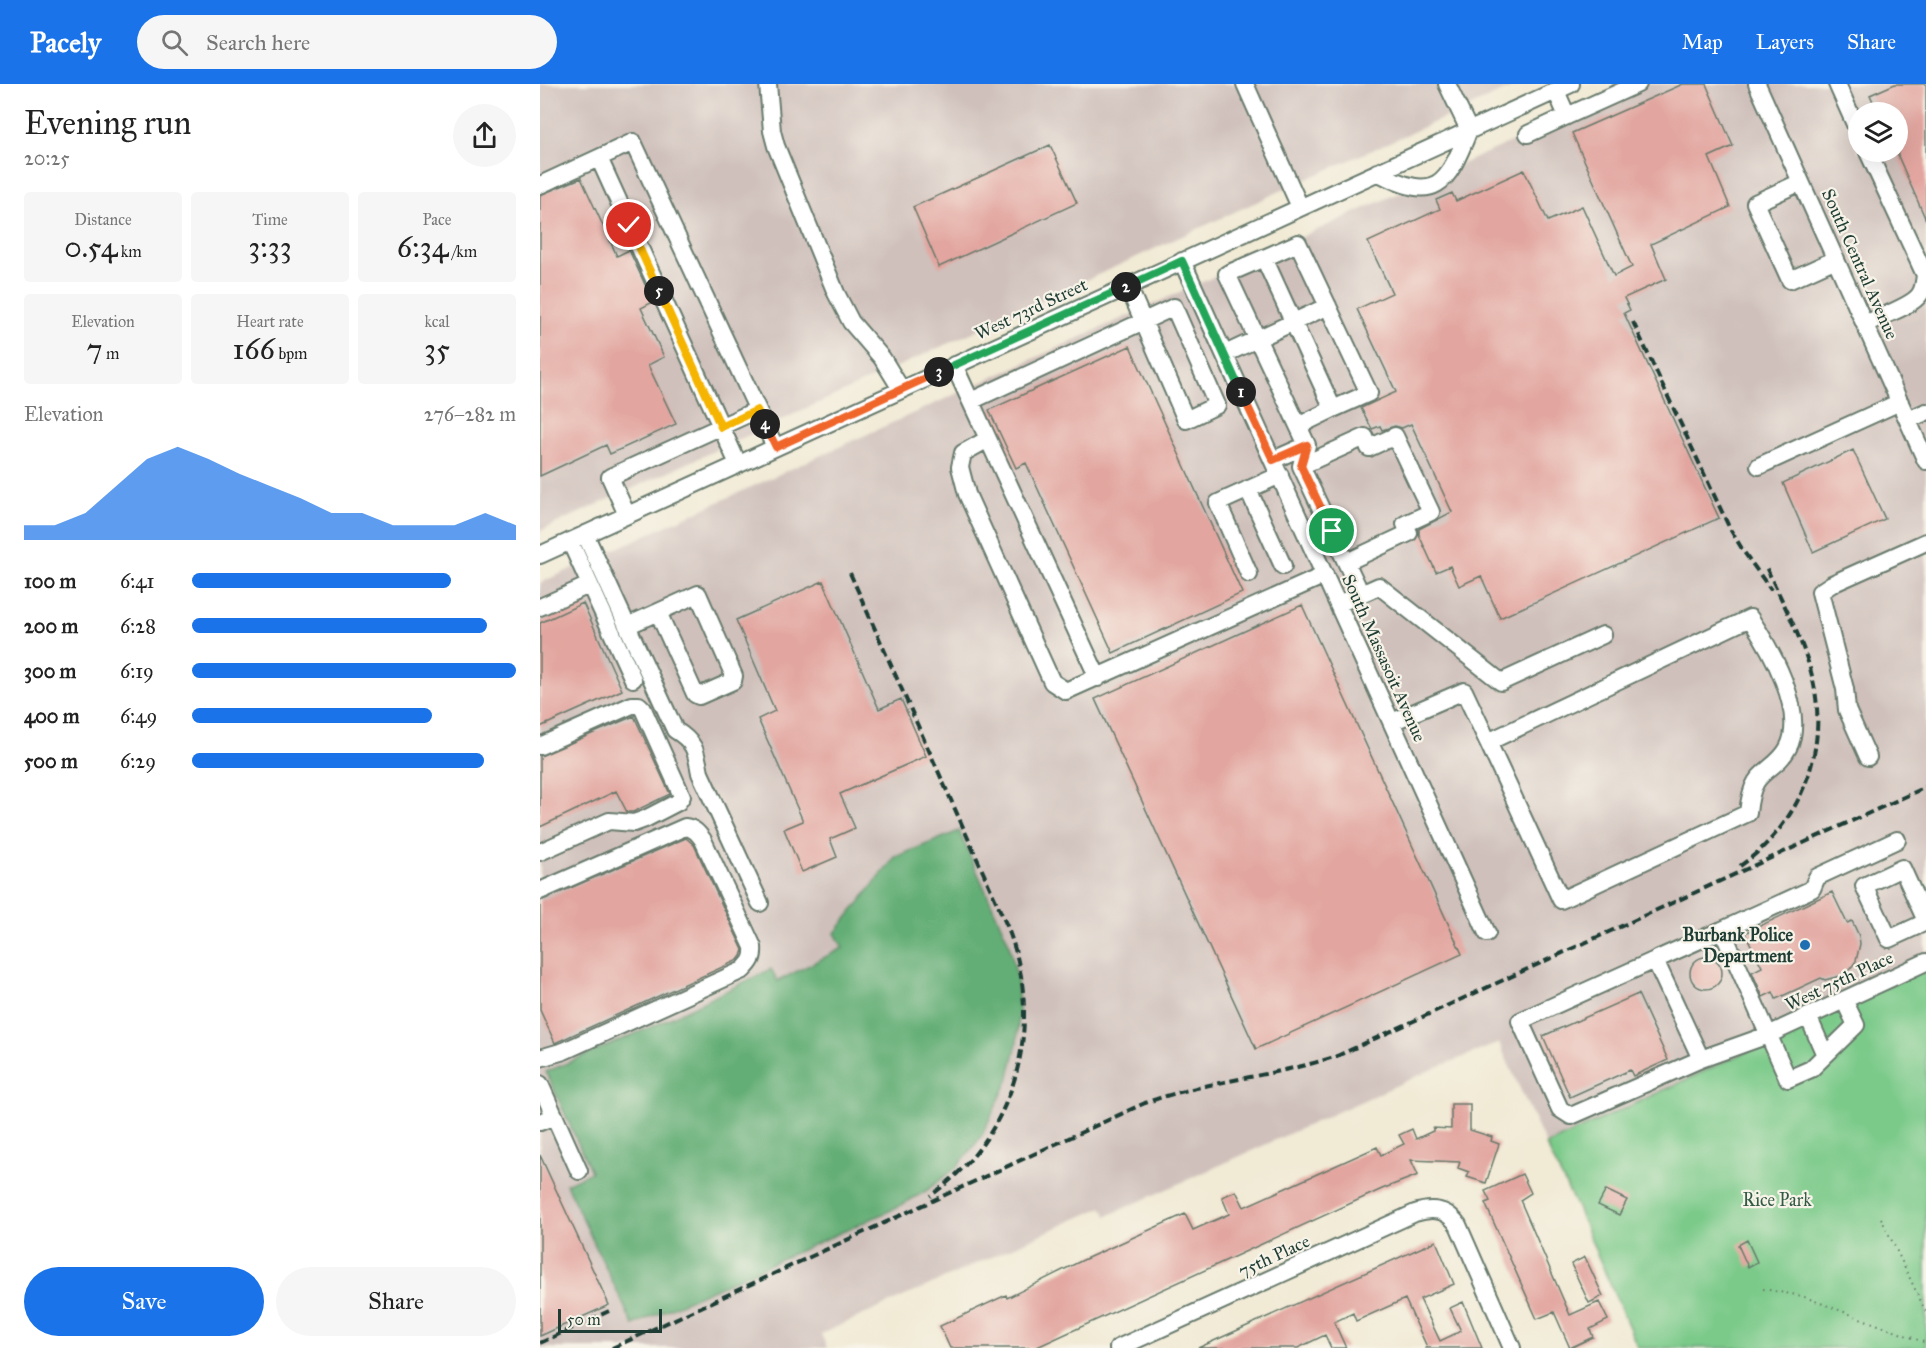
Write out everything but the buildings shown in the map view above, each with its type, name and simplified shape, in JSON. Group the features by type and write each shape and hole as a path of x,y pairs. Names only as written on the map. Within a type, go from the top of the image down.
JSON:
{"street":[{"path":"768,84 772,131 776,146 836,293 851,322 882,358 901,389"},
{"path":"1245,84 1300,207"},
{"path":"1377,172 1404,185 1418,188 1431,186 1450,172 1469,130 1447,84"},
{"path":"1528,134 1638,84"},
{"name":"South Central Avenue","path":"1757,84 1926,461"},
{"path":"1837,84 1848,109"},
{"path":"1563,87 1567,116"},
{"name":"West 73rd Street","path":"540,555 1563,87"},
{"path":"540,185 633,142 776,447"},
{"path":"598,158 738,464"},
{"path":"1865,324 1912,302 1919,296 1925,275 1873,162"},
{"path":"1801,182 1755,203 1790,280 1836,259"},
{"path":"1298,426 1369,393 1298,243 1227,274 1258,339 1298,426 1307,445 1301,466 1361,594"},
{"path":"1264,258 1333,409"},
{"name":"South Massasoit Avenue","path":"1182,261 1487,933"},
{"path":"1128,286 1186,420 1242,394"},
{"path":"1225,354 1328,306"},
{"path":"971,401 1174,307 1217,405"},
{"path":"954,365 1098,678"},
{"path":"1759,466 1900,402"},
{"path":"627,515 610,477 757,410"},
{"path":"1908,420 1926,412"},
{"path":"1301,466 1365,437 1369,448 1395,436 1413,473 1431,512 1405,524 1409,533 1347,562"},
{"path":"988,439 963,453 960,467 968,494 1052,682 1066,691 1325,575"},
{"path":"1273,460 1307,445"},
{"path":"1249,574 1218,503 1280,475"},
{"path":"1248,489 1283,566"},
{"path":"578,538 589,585 633,679"},
{"path":"578,538 627,626 675,730 687,737 696,751 700,773 760,903"},
{"path":"1868,757 1847,710 1845,689 1820,592 1832,584 1926,542"},
{"path":"540,607 589,585"},
{"path":"1338,604 1378,586 1501,682 1603,635"},
{"path":"627,626 658,612 698,594 734,676 733,681 699,696 695,694 658,612"},
{"path":"1392,722 1464,691 1561,900 1748,813 1756,781 1778,764 1789,747 1793,729 1792,709 1765,640 1750,618 1488,742"},
{"path":"540,746 632,705 639,705 648,719 682,796 678,802 645,819 634,823 609,821 540,852"},
{"path":"540,891 685,827 690,828 696,831 703,840 753,946 754,954 753,960 743,970 564,1051 540,1058"},
{"path":"1701,1059 1655,960 1812,889 1817,877 1897,840"},
{"path":"1722,930 1788,1079 1811,1069 1856,1025 1844,1000"},
{"name":"West 75th Place","path":"1655,960 1520,1021 1560,1109 1571,1116 1701,1059 1768,1035 1926,962"},
{"path":"1808,1016 1825,1055"},
{"path":"541,1089 547,1119 579,1171"},
{"name":"75th Place","path":"1118,1348 1415,1213 1435,1210 1447,1214 1458,1225 1512,1348"}],"path":[{"path":"1881,1218 1926,1312"},
{"path":"1763,1289 1802,1296 1926,1343"}],"shaded area":[{"path":"540,84 1520,84 1278,192 540,531"},
{"path":"1638,84 1926,84 1926,968 1546,1145 1499,1043 1435,1068 1107,1216 1102,1207 821,1334 827,1348 540,1348 540,583"}],"green space":[{"path":"959,831 1008,941 1017,977 1019,1012 1017,1043 1008,1081 981,1137 957,1167 926,1191 896,1208 633,1325 566,1184 591,1172 546,1072 660,1023 771,969 778,981 843,948 835,933 895,857"},
{"name":"Rice Park","path":"1926,968 1926,1348 1638,1348 1577,1208 1546,1145"}],"railway":[{"path":"1633,322 1730,529 1771,590"},
{"path":"1740,866 1762,848 1780,828 1795,805 1807,780 1814,754 1817,727 1816,700 1807,659 1766,567"},
{"path":"850,573 1007,926 1018,963 1024,1001 1023,1038 1016,1075 1003,1110 984,1142 960,1171 930,1196"},
{"path":"612,1348 1145,1103 1192,1089 1289,1069 1337,1056 1926,787"},
{"path":"540,1343 609,1311"}],"place":[{"name":"Burbank Police Department","path":"1805,945"}],"route":[{"path":"629,225 721,427 757,410 776,447 1182,261 1273,460 1307,445 1301,466 1332,531"}]}
